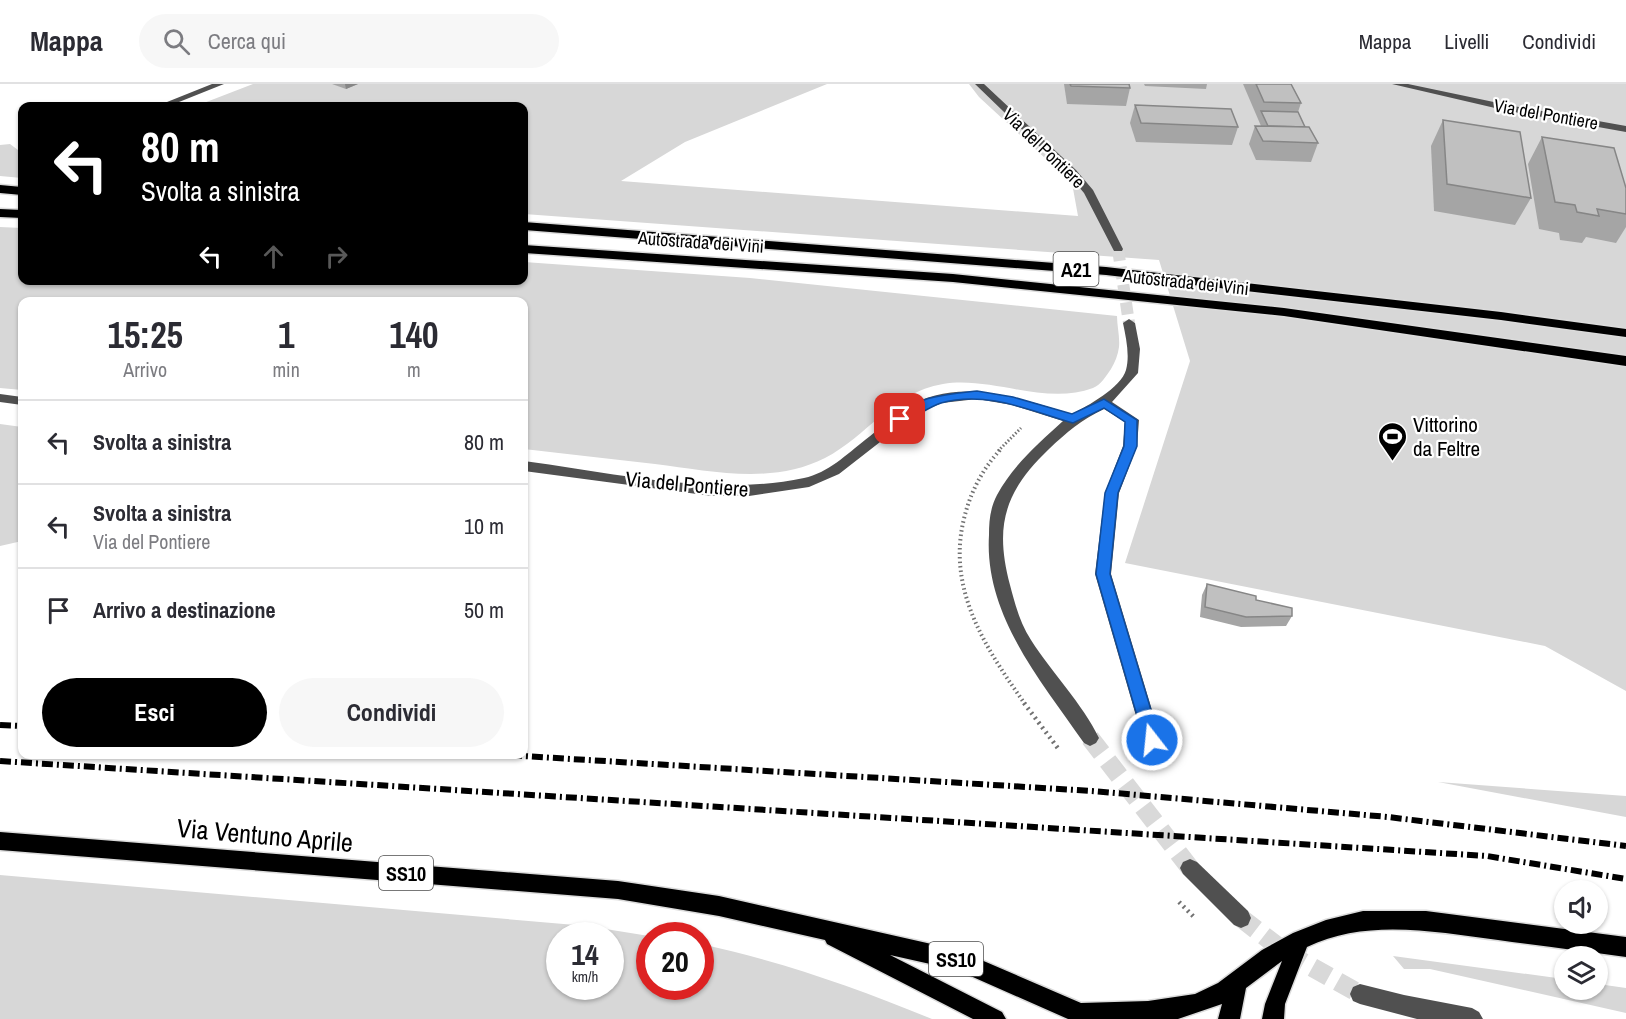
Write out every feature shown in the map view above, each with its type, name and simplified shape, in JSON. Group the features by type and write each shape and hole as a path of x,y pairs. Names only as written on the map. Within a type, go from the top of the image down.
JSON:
{"highway":[{"path":"0,189 18,190"},
{"path":"0,213 18,214"},
{"name":"Autostrada dei Vini","path":"528,226 1106,271 1501,316 1626,333"},
{"name":"Autostrada dei Vini","path":"528,249 953,278 1284,312 1626,361"}],"main road":[{"name":"Via Ventuno Aprile","path":"0,841 618,890 719,906 957,960 1088,1016"},
{"path":"1088,1016 1185,1008 1210,999 1238,982 1268,958 1300,940 1331,927 1364,919 1395,918 1626,947"},
{"name":"Via Ventuno Aprile","path":"810,925 995,1019"},
{"path":"1273,1019 1275,1004 1300,940"},
{"path":"1229,1019 1238,982"}],"street":[{"path":"173,102 220,84"},
{"name":"Via del Pontiere","path":"979,84 1072,172 1089,192 1118,249"},
{"name":"Via del Pontiere","path":"1395,84 1508,108 1626,129"},
{"path":"1090,738 1024,642 1009,611 995,558 997,517 1003,497 1012,480 1025,464 1073,419 1104,403 1132,373 1134,349 1129,323"},
{"name":"Via del Pontiere","path":"528,467 712,490 749,492 809,482 834,471 911,411 940,399 977,395 1013,401 1073,419"},
{"path":"0,398 18,400"},
{"path":"1104,403 1131,420 1130,446 1112,493 1103,574 1152,740"},
{"path":"1190,868 1241,918"},
{"path":"1360,994 1404,1006 1472,1019"}],"path":[{"path":"988,648 1036,722 1060,751"}],"shaded area":[{"name":"Vittorino da Feltre","path":"253,84 827,84 685,142 621,181 1078,216 1072,183 979,97 969,84 1626,84 1626,691 1545,646 1125,563 1190,361 1159,260 528,214 528,102 206,102"},
{"path":"10,144 18,150 18,178 0,176 0,145"},
{"path":"0,227 18,228 18,285 528,285 528,262 750,278 1117,316 1119,339 1119,347 1111,369 1096,387 1075,393 1056,394 980,384 943,384 909,396 825,458 805,466 763,474 719,472 528,449 528,297 18,297 18,390 0,388"},
{"path":"0,424 18,426 18,542 0,546"},
{"path":"1438,782 1626,796 1626,817"},
{"path":"0,875 546,922 546,1000 624,1000 624,932 636,934 636,1000 714,1000 714,947 818,976 932,1019 0,1019"},
{"path":"1393,956 1554,978 1554,997 1430,969 1404,969"},
{"path":"1608,985 1626,988 1626,1013 1568,1000 1608,1000"}],"building":[{"path":"1070,84 1129,84 1130,88 1071,86"},
{"path":"1256,84 1291,84 1301,103 1264,102"},
{"path":"1135,105 1231,109 1238,127 1141,123"},
{"path":"1261,111 1298,112 1305,127 1268,126"},
{"path":"1443,120 1520,132 1531,198 1447,184"},
{"path":"1255,126 1309,127 1318,143 1263,141"},
{"path":"1542,137 1614,148 1626,188 1626,214 1597,209 1599,216 1577,212 1575,205 1555,202"},
{"path":"1207,584 1256,596 1256,600 1292,608 1292,616 1246,617 1205,607"}],"tunnel":[{"path":"1118,249 1129,323"},
{"path":"1090,738 1190,868"},
{"path":"1241,918 1285,952 1360,994"}],"railway":[{"path":"0,725 18,726"},
{"path":"528,756 1092,791 1388,817 1626,846"},
{"path":"0,761 1487,856 1626,879"}],"place":[{"name":"Vittorino da Feltre","path":"1392,462"}],"route":[{"path":"900,419 911,411 940,399 977,395 1013,401 1073,419 1104,403 1131,420 1130,446 1112,493 1103,574 1152,740"}]}
